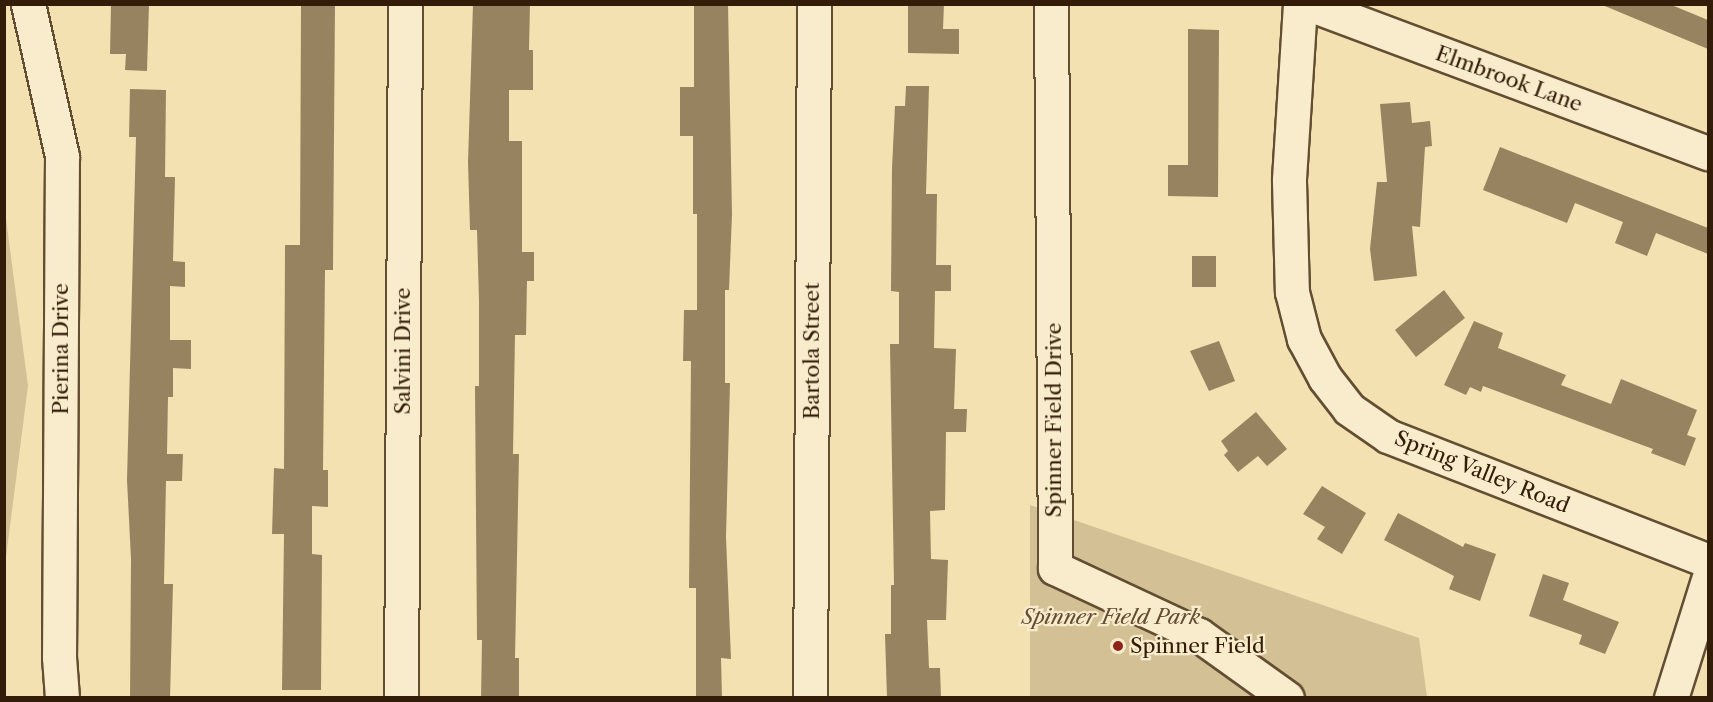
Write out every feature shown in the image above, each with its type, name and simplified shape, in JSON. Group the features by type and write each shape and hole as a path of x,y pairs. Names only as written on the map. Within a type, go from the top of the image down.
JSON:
{"street":[{"name":"Pierina Drive","path":"28,4 62,156 59,657 62,698"},
{"name":"Salvini Drive","path":"401,698 405,4"},
{"name":"Bartola Street","path":"810,698 814,4"},
{"name":"Spinner Field Drive","path":"1051,4 1055,568 1199,635 1287,698"},
{"name":"Spring Valley Road","path":"1300,4 1289,182 1292,292 1304,339 1324,378 1349,409 1388,436 1708,561"},
{"name":"Elmbrook Lane","path":"1309,4 1708,153"},
{"path":"1671,698 1708,580"}],"green space":[{"path":"5,211 28,386 5,565"},
{"name":"Spinner Field Park","path":"1030,505 1419,638 1427,697 1030,698"}],"building":[{"path":"111,4 149,4 147,71 125,70 126,54 110,54"},
{"path":"301,4 335,4 333,270 325,270 323,470 328,470 328,507 312,506 312,554 322,555 321,690 282,690 284,534 272,534 274,468 284,469 285,245 300,245"},
{"path":"473,4 530,4 529,50 533,50 533,90 509,90 509,141 522,141 522,252 534,252 534,281 527,281 526,335 515,335 513,454 519,454 515,658 519,658 519,698 481,698 482,640 477,640 475,386 479,386 479,301 477,230 470,230 468,162"},
{"path":"694,4 728,4 732,214 729,290 725,290 725,383 730,383 726,537 731,659 721,658 722,698 696,698 696,588 689,588 691,361 683,361 684,310 697,310 697,214 693,214 693,136 680,136 680,87 694,87"},
{"path":"908,4 944,4 943,29 959,29 959,54 908,53"},
{"path":"1600,4 1669,4 1708,20 1708,49"},
{"path":"1188,29 1219,30 1218,197 1168,196 1168,165 1188,165"},
{"path":"906,86 929,86 926,194 937,194 936,265 951,265 951,291 935,291 934,348 956,349 954,409 967,409 966,432 946,432 945,510 930,511 931,559 948,560 946,620 927,620 929,668 940,668 941,698 887,698 885,634 891,634 891,585 894,585 890,344 899,344 899,292 891,291 892,168 895,106 905,106"},
{"path":"130,89 166,90 165,177 175,177 173,261 185,262 185,287 170,286 170,340 191,340 191,369 173,368 173,397 168,397 167,454 183,454 182,481 166,481 164,584 173,584 170,698 130,698 131,559 127,480 136,137 129,137"},
{"path":"1410,102 1412,123 1430,121 1432,146 1425,147 1420,227 1412,226 1417,276 1374,281 1370,249 1377,182 1387,182 1380,104"},
{"path":"1500,147 1708,228 1708,254 1656,233 1647,256 1615,243 1623,222 1575,203 1567,223 1483,190"},
{"path":"1192,256 1216,256 1216,287 1192,287"},
{"path":"1444,290 1465,318 1416,357 1395,330"},
{"path":"1474,321 1503,333 1498,348 1566,375 1561,385 1611,404 1621,379 1697,410 1687,435 1696,438 1685,466 1651,453 1653,449 1483,386 1481,392 1470,387 1466,395 1444,385"},
{"path":"1219,341 1235,381 1209,391 1190,351"},
{"path":"1256,412 1287,449 1267,466 1258,456 1238,472 1224,455 1228,451 1221,441"},
{"path":"1322,486 1366,513 1342,554 1317,539 1325,527 1303,514"},
{"path":"1398,513 1463,547 1465,543 1496,554 1480,601 1449,589 1454,576 1384,540"},
{"path":"1543,574 1569,583 1563,600 1619,622 1605,654 1579,644 1582,635 1529,616"}],"place":[{"name":"Spinner Field","path":"1118,646"}]}
